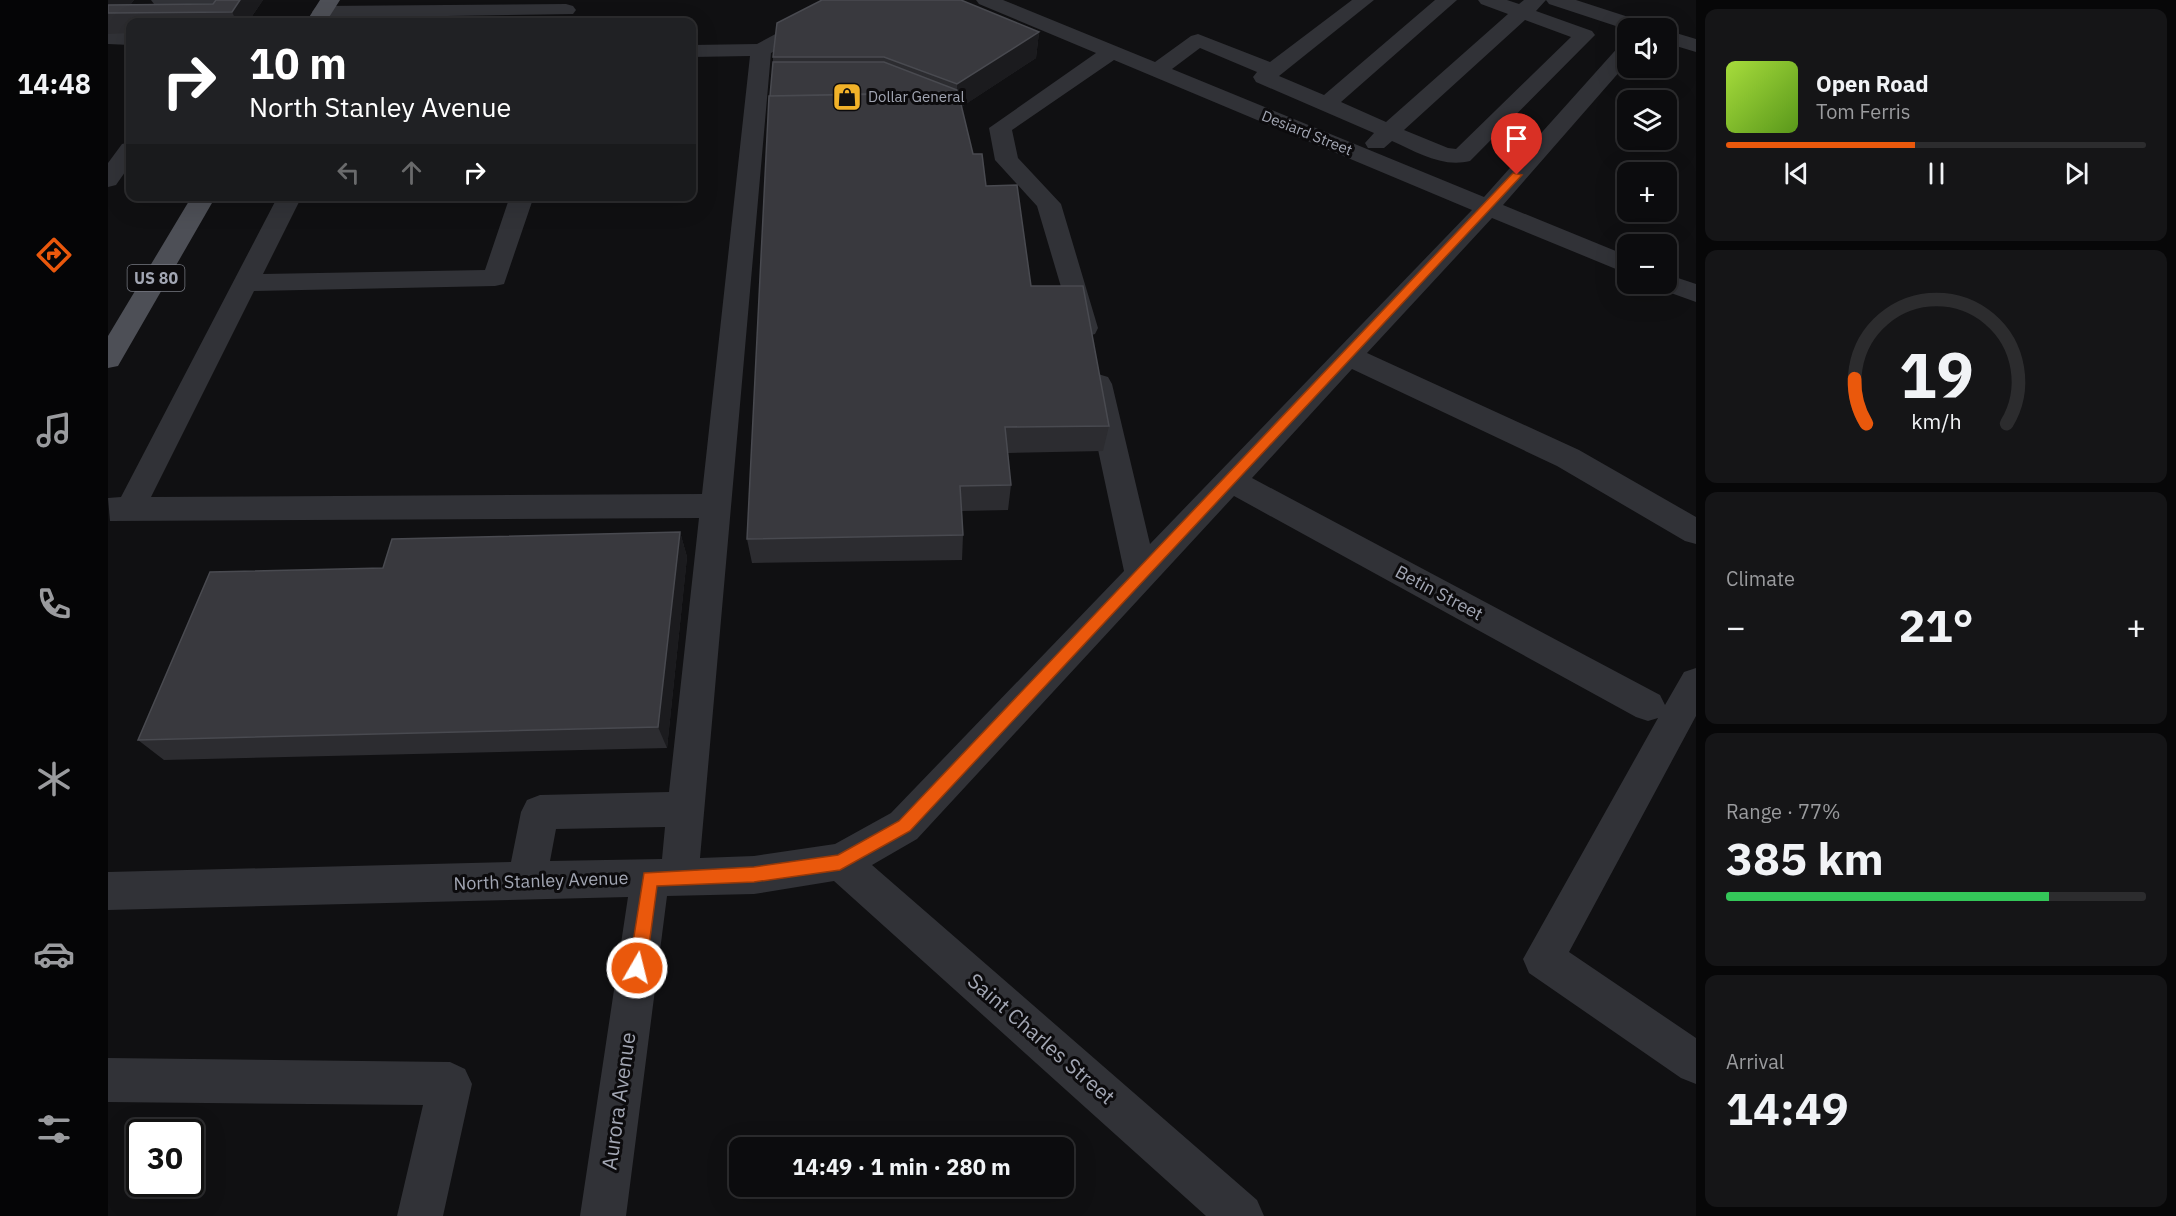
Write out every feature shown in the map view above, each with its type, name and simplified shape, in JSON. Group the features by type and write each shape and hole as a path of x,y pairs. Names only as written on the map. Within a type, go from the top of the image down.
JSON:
{"main road":[{"name":"US 80","path":"108,359 201,201"}],"street":[{"path":"161,0 183,5 208,0"},
{"path":"696,51 761,50 854,0"},
{"name":"Desiard Street","path":"986,0 1617,261"},
{"path":"1232,102 1364,0"},
{"path":"1326,104 1447,0"},
{"path":"1488,0 1529,6 1585,35 1549,102"},
{"path":"1556,0 1626,18"},
{"path":"323,12 422,11 472,5 566,11"},
{"path":"1362,155 1529,6"},
{"path":"108,38 126,39"},
{"path":"1157,71 1197,40 1326,104 1444,155 1462,156 1549,102 1617,56"},
{"path":"1677,40 1696,46"},
{"name":"Aurora Avenue","path":"603,1216 664,878 686,808 761,50"},
{"path":"1112,52 1000,128 1007,160 1048,204 1078,297 1141,574"},
{"name":"North Stanley Avenue","path":"108,891 754,875 840,862 904,826 1488,208 1549,102"},
{"path":"108,180 126,155"},
{"path":"108,189 126,190"},
{"path":"287,201 245,283 119,509 716,506"},
{"path":"245,283 495,279 520,201"},
{"path":"1677,286 1696,294"},
{"path":"1347,356 1568,458 1696,532"},
{"name":"Betin Street","path":"1230,480 1673,718"},
{"path":"1696,683 1673,718 1543,959 1696,1063"},
{"path":"526,882 540,812 686,808"},
{"name":"Saint Charles Street","path":"840,862 1241,1216"},
{"path":"108,1080 450,1084 420,1216"}],"building":[{"path":"216,0 240,0 232,12 108,13 108,5 213,4"},
{"path":"822,0 961,0 1039,32 957,84 884,57 773,57 777,23"},
{"path":"773,62 884,62 957,90 957,93 770,96"},
{"path":"958,92 973,154 982,154 986,186 1017,185 1031,286 1083,286 1109,426 1005,427 1011,485 960,486 963,535 747,539 769,96"},
{"path":"680,532 658,727 138,740 210,572 383,568 392,539"}],"place":[{"name":"Dollar General","path":"847,97"}],"route":[{"path":"637,968 650,878 754,875 840,862 904,826 1517,175"}]}
